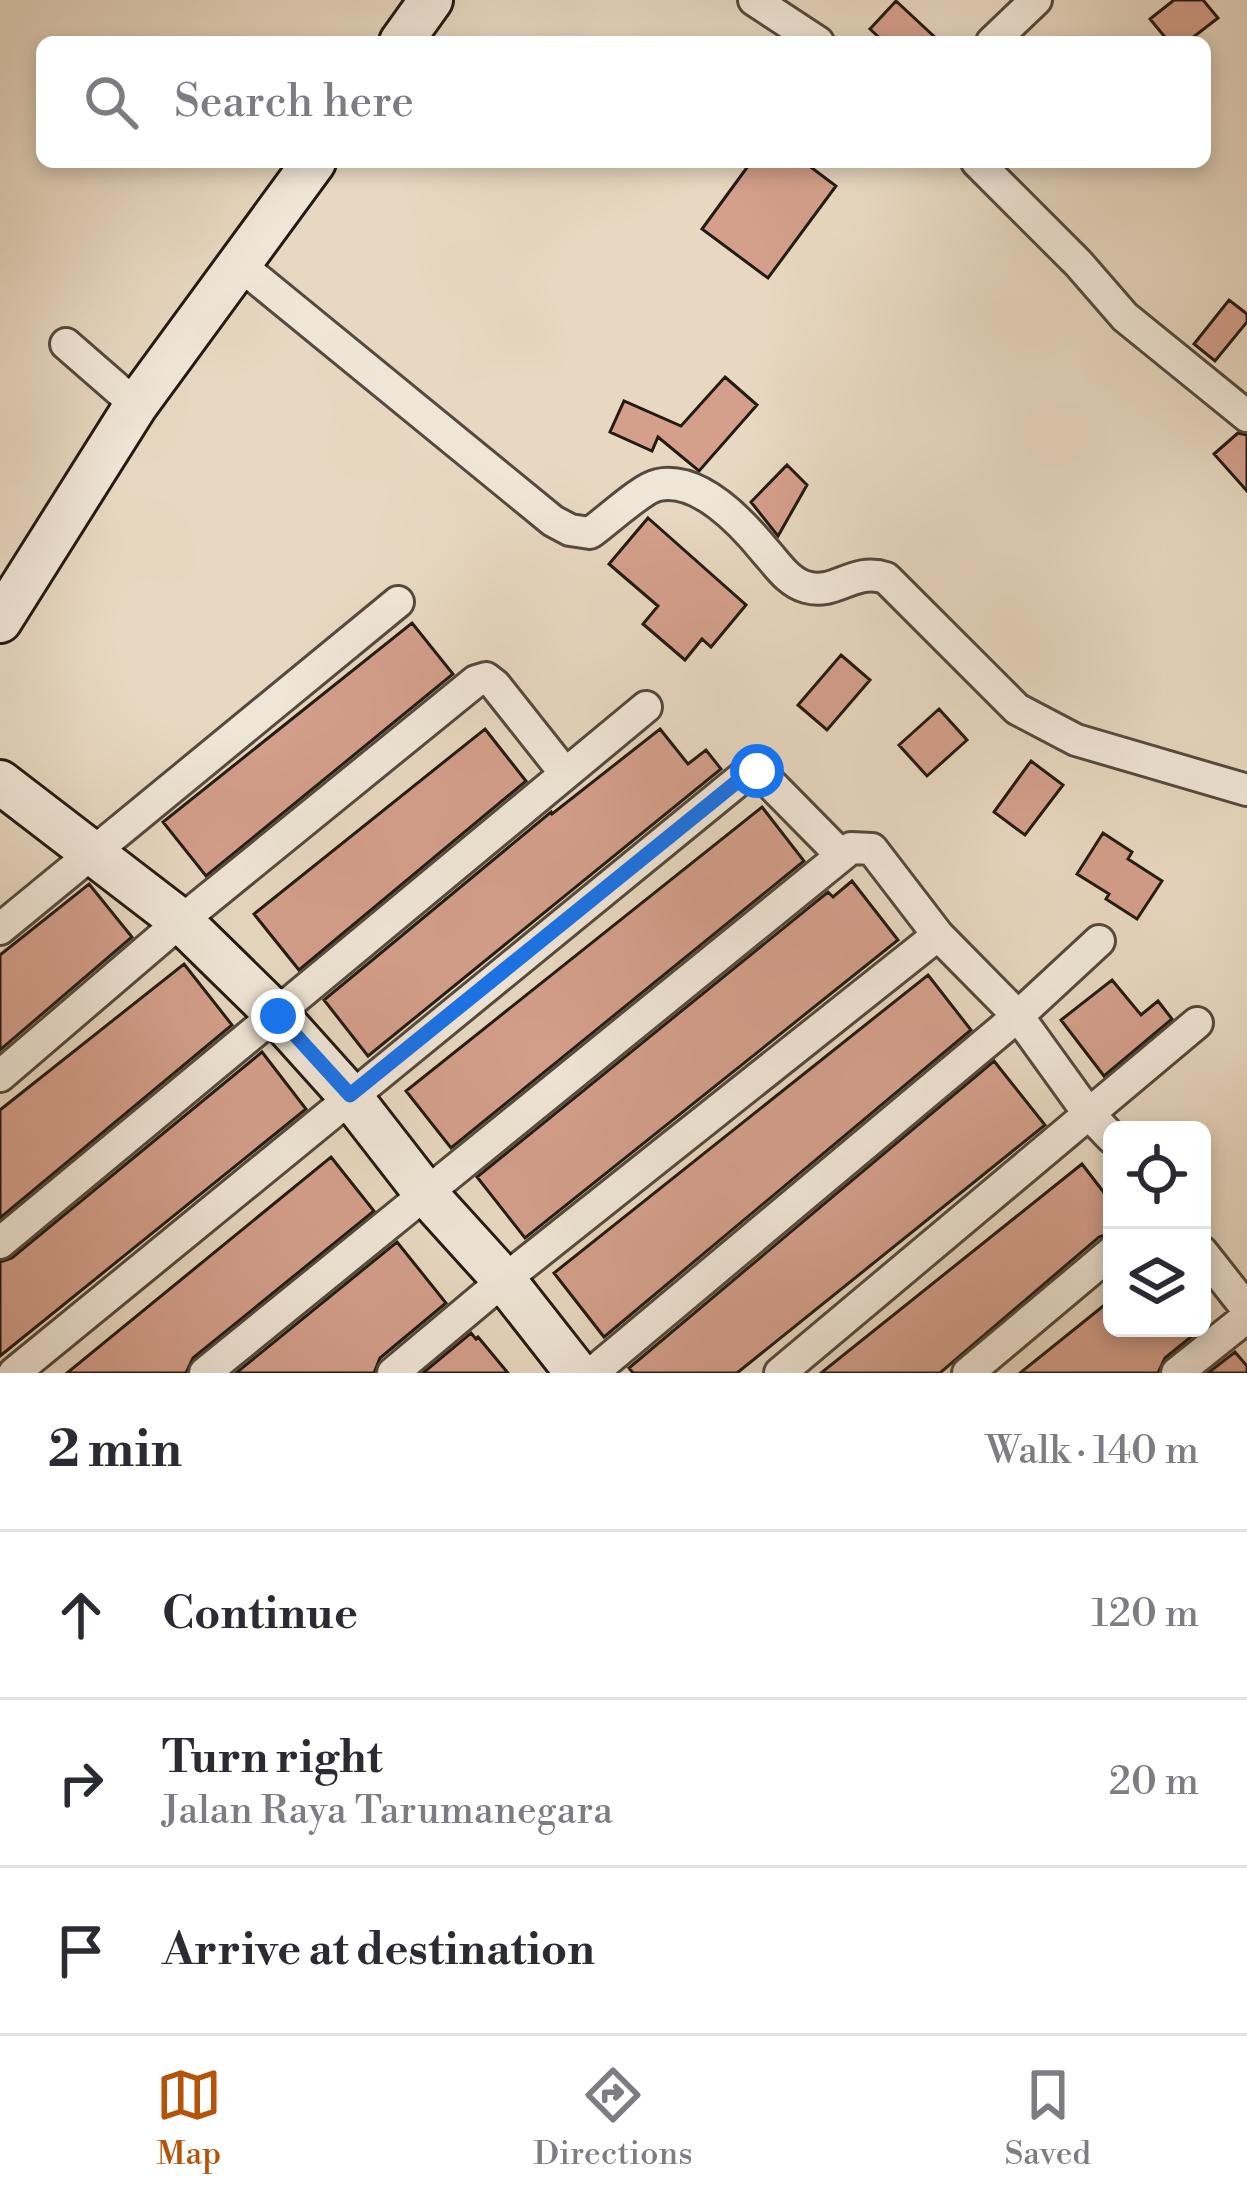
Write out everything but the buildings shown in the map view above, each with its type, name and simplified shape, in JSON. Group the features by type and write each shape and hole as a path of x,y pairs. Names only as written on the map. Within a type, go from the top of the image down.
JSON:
{"street":[{"path":"405,36 431,0"},
{"path":"754,0 809,36"},
{"path":"998,36 1036,0"},
{"path":"0,621 136,406 310,168"},
{"path":"983,168 1125,317 1247,416"},
{"path":"240,265 553,521 570,530 590,533 656,484 681,486 731,510 788,578 808,589 833,587 870,573 886,578 1017,709 1076,740 1247,790"},
{"path":"66,344 136,406"},
{"path":"0,929 398,602"},
{"path":"0,1076 181,921 476,682 487,678 495,685 564,772"},
{"path":"0,1243 646,707"},
{"path":"14,1373 749,772 764,777 840,854"},
{"path":"0,782 181,921 278,1016 350,1095 426,1194 504,1280 577,1373"},
{"path":"205,1373 840,854 859,846 872,849 938,935 1018,1016 1103,1129"},
{"path":"392,1373 938,935"},
{"path":"592,1373 1018,1016 1099,941"},
{"path":"780,1373 1198,1024"},
{"path":"968,1373 1103,1260"},
{"path":"1177,1373 1247,1313 1211,1264"}],"route":[{"path":"278,1016 350,1095 749,772 757,771"}]}
